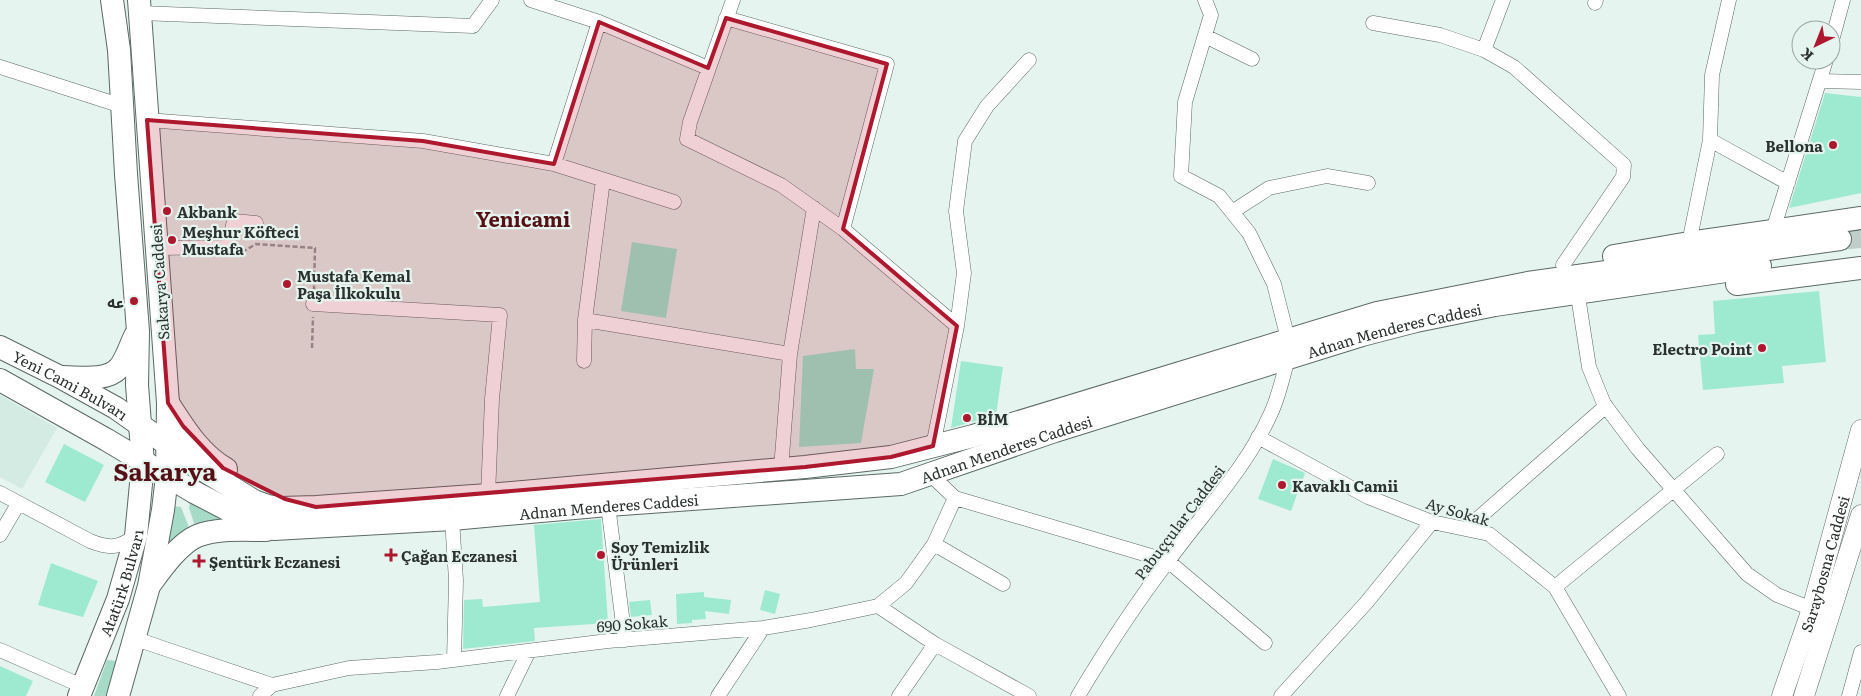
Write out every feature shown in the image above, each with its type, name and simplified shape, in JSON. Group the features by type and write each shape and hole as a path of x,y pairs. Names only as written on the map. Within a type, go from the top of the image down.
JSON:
{"main road":[{"name":"Sakarya Caddesi","path":"112,0 119,50 138,331 137,384 143,463"},
{"name":"Sakarya Caddesi","path":"140,7 168,403 168,445"},
{"path":"1528,283 1563,265 1689,243 1858,219"},
{"name":"Adnan Menderes Caddesi","path":"167,476 244,518 274,529 452,519 608,505 901,484 1288,349 1377,313 1528,283 1854,262"},
{"name":"Adnan Menderes Caddesi","path":"168,445 254,501 281,508 488,494 781,469 891,457 1002,427 1254,351 1288,349 1416,321 1568,296 1854,262"},
{"path":"60,377 103,376 113,373 120,367 138,331"},
{"name":"Yeni Cami Bulvarı","path":"0,347 116,408 168,445"},
{"name":"Yeni Cami Bulvarı","path":"0,380 167,476"},
{"path":"168,403 183,426 201,448 223,468 285,499 316,507"},
{"name":"Saraybosna Caddesi","path":"1782,696 1812,609 1861,430"},
{"path":"116,445 134,468 141,488"},
{"name":"Atatürk Bulvarı","path":"118,696 149,586 167,476 168,445"},
{"name":"Atatürk Bulvarı","path":"81,691 118,599 136,536 143,463"},
{"name":"Saraybosna Caddesi","path":"1804,696 1861,515"},
{"path":"149,586 166,563 187,542 196,537 215,531 274,529"}],"street":[{"path":"140,7 473,26 492,0"},
{"path":"531,0 599,22 708,68"},
{"path":"733,0 690,122 687,139 781,185 843,229 957,326"},
{"path":"1205,0 1211,15 1185,102 1181,176 1219,196 1249,234 1274,284 1288,349"},
{"path":"1484,50 1503,0"},
{"path":"1689,243 1710,140 1712,75 1729,0"},
{"path":"1838,20 1843,0"},
{"path":"726,18 887,64 843,229"},
{"path":"554,164 599,22"},
{"path":"1373,23 1440,35 1484,50 1514,67 1624,165 1623,177 1563,265"},
{"path":"1205,36 1252,59"},
{"path":"933,446 957,326 964,273 956,211 965,141 987,106 1029,60"},
{"path":"0,67 122,106"},
{"path":"1773,230 1824,70"},
{"path":"1821,81 1861,82"},
{"path":"148,120 423,141 554,164 674,202"},
{"path":"1710,140 1788,183"},
{"path":"1232,212 1269,188 1328,176 1368,183"},
{"path":"584,361 585,320 602,180"},
{"path":"781,469 790,354 814,208"},
{"path":"157,248 228,247 234,221 256,224"},
{"path":"1568,296 1589,367 1606,406 1638,449 1747,574 1777,595 1812,609"},
{"path":"314,304 500,315 492,399 488,494"},
{"path":"585,320 790,354"},
{"name":"Pabuççular Caddesi","path":"1078,696 1102,657 1168,561 1238,470 1258,437 1272,412 1288,349"},
{"path":"1466,529 1606,406"},
{"name":"Ay Sokak","path":"1258,437 1368,497 1432,522 1488,534 1555,587 1619,696"},
{"path":"1555,587 1717,454"},
{"path":"931,475 954,498 1168,561 1265,643"},
{"path":"0,493 18,504 103,546 124,544 136,536"},
{"name":"690 Sokak","path":"272,685 349,668 454,660 625,640 763,628 878,606 906,582 934,544 954,498"},
{"path":"0,535 18,504"},
{"path":"608,505 625,640"},
{"path":"452,519 456,580 454,660"},
{"path":"1281,696 1366,603 1432,522"},
{"path":"934,544 1003,584"},
{"path":"878,606 935,644 1029,696"},
{"path":"718,696 763,628"},
{"path":"134,638 272,685 260,696"},
{"path":"899,696 935,644"},
{"path":"0,650 81,691"},
{"path":"507,696 529,651"},
{"path":"1849,696 1861,652"}],"path":[{"path":"228,247 244,251 256,244 315,248 312,348"}],"highlighted area":[{"path":"726,18 887,64 843,229 957,326 933,446 891,457 805,467 316,507 285,499 223,468 183,426 168,403 147,120 423,141 554,164 599,22 708,68"}],"shaded area":[{"path":"0,395 57,428 22,489 0,477"}],"green space":[{"path":"190,502 234,523 196,529 189,508"},
{"path":"172,506 181,507 190,530 173,546 166,542"},
{"path":"107,660 117,661 107,696 94,696"}],"building":[{"name":"Bellona","path":"1825,93 1861,97 1861,193 1789,208"},
{"path":"632,242 677,249 666,318 621,311"},
{"name":"Electro Point","path":"1819,291 1826,362 1782,366 1784,383 1703,390 1698,335 1715,334 1713,301"},
{"path":"855,349 856,369 874,369 861,443 799,447 803,356"},
{"path":"961,361 1003,367 996,415 951,428"},
{"path":"64,444 104,465 85,502 45,482"},
{"name":"Kavaklı Camii","path":"1273,459 1305,473 1291,511 1258,499"},
{"path":"601,519 608,623 534,628 535,641 463,649 464,600 482,599 483,607 540,602 534,525"},
{"path":"51,563 98,581 83,617 38,605"},
{"path":"765,590 780,594 775,614 760,610"},
{"path":"704,592 704,597 731,600 729,614 705,611 706,619 692,620 692,623 677,624 676,594"},
{"path":"650,600 652,615 631,617 629,602"},
{"path":"0,666 33,681 26,696 0,696"}],"tunnel":[{"path":"1840,239 1861,237"}],"place":[{"name":"Bellona","path":"1833,145"},
{"name":"Akbank","path":"167,211"},
{"name":"Meşhur Köfteci Mustafa","path":"172,240"},
{"name":"Mustafa Kemal Paşa İlkokulu","path":"287,284"},
{"name":"عه","path":"134,301"},
{"name":"Electro Point","path":"1762,348"},
{"name":"BİM","path":"967,418"},
{"name":"Kavaklı Camii","path":"1282,485"},
{"name":"Çağan Eczanesi","path":"391,555"},
{"name":"Soy Temizlik Ürünleri","path":"601,555"},
{"name":"Şentürk Eczanesi","path":"199,561"}],"district":[{"name":"Yenicami","path":"523,218"},
{"name":"Sakarya","path":"165,470"}]}
